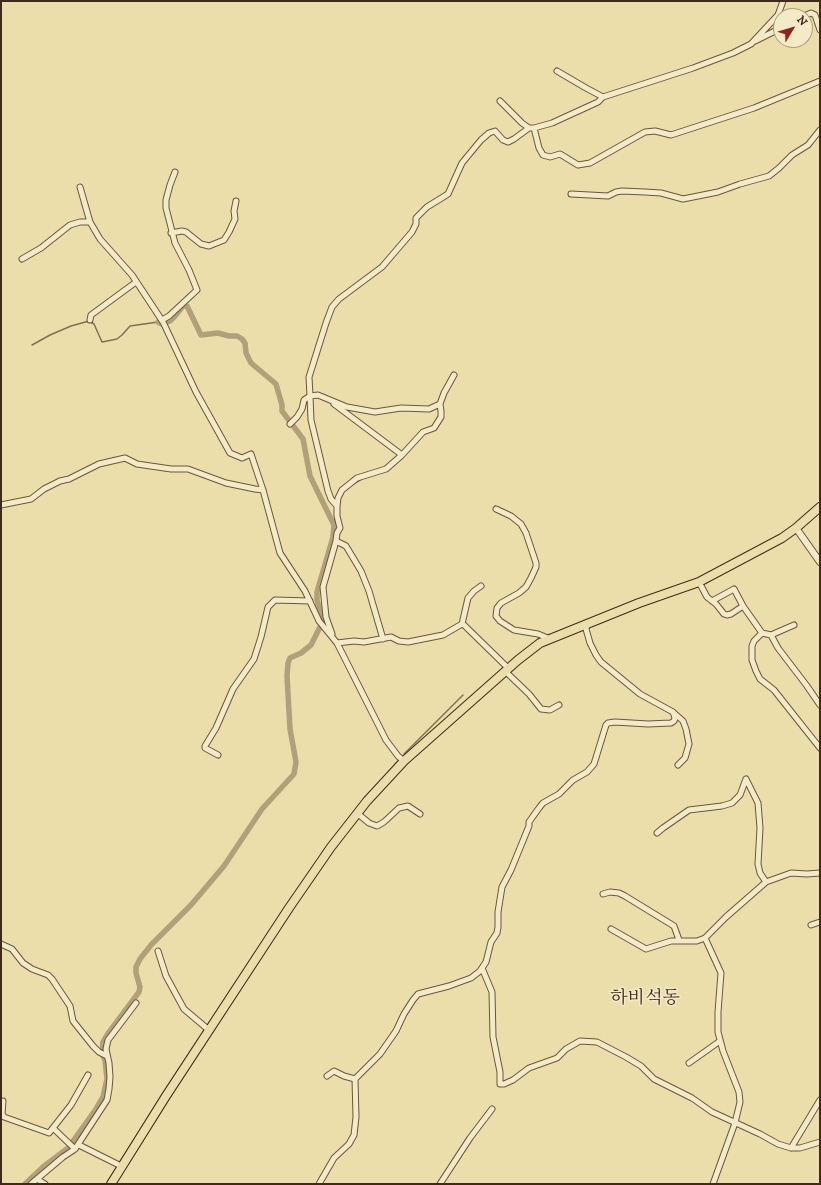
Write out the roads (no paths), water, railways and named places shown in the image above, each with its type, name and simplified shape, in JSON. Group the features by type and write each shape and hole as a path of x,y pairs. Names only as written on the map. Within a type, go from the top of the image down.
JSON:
{"main road":[{"path":"111,1184 166,1096 210,1031 289,908 331,847 367,801 404,761 506,670 540,643 587,623 699,582 782,538 820,507"}],"street":[{"path":"751,44 778,15 783,1"},
{"path":"813,14 815,15 820,30"},
{"path":"336,506 328,491 311,420 309,378 332,307 339,299 382,268 412,232 416,224 416,218 427,207 448,194 462,163 481,140 489,133 495,131 503,140 508,142 532,128 552,123 598,102 603,96 693,68 733,53 773,32"},
{"path":"557,71 603,96"},
{"path":"500,101 522,123 532,128 543,155 550,157 560,154 578,165 590,163 645,132 670,135 754,108 820,81"},
{"path":"571,194 608,196 622,191 661,192 683,199 718,192 769,176 792,155 808,145 820,130"},
{"path":"163,322 197,290 172,233 166,208 166,200 175,172"},
{"path":"80,188 90,222 100,239 123,264 163,322 196,392 230,452 242,458 251,454 263,490 280,552 310,601 319,621 337,643 383,735 398,756 404,761"},
{"path":"172,233 182,231 186,232 202,244 209,246 224,240 235,219 234,211 236,201"},
{"path":"22,259 41,248 70,225 80,222 90,222"},
{"path":"90,320 91,315 136,282"},
{"path":"333,638 326,617 323,587 337,533 340,528 336,506 338,498 342,490 357,478 386,469 402,456 423,432 434,428 441,417 442,411 440,404 444,393 454,376"},
{"path":"292,422 302,409 304,400 310,396 318,395 346,407 375,412 401,408 428,409 440,404"},
{"path":"329,400 402,456"},
{"path":"1,505 31,499 44,489 60,481 99,464 125,458 137,464 172,469 188,469 226,483 263,490"},
{"path":"496,510 511,516 521,524 526,533 536,563 536,567 526,587 519,593 501,603 497,608 496,616 500,621 514,630 538,634 550,639"},
{"path":"796,528 820,562"},
{"path":"336,541 346,546 361,571 383,639"},
{"path":"699,582 707,597 716,604 724,614 731,614 743,606"},
{"path":"337,643 354,641 364,642 391,637 399,641 408,642 443,635 462,624 468,598 481,586"},
{"path":"712,601 734,589 743,606 762,633 771,635 794,625"},
{"path":"218,755 205,748 205,746 216,728 233,690 254,659 261,637 266,611 270,603 278,599 310,601"},
{"path":"587,623 586,629 590,643 596,656 601,662 640,694 673,712 683,721 689,744 685,758 678,765"},
{"path":"462,624 464,624 541,709 550,710 560,705"},
{"path":"762,633 754,641 752,646 752,660 760,679 774,690 820,748"},
{"path":"771,635 778,648 808,686 820,705"},
{"path":"318,1184 334,1158 349,1144 354,1135 356,1117 355,1079 380,1054 396,1031 404,1014 418,994 470,978 482,968 489,954 491,942 497,933 499,901 502,886 511,870 529,826 529,822 535,813 544,803 559,794 577,777 587,772 594,764 606,725 608,723 671,723 675,718 673,712"},
{"path":"657,833 689,810 722,806 732,803 740,795 746,779 758,803 760,828 758,864 760,874 766,882"},
{"path":"357,813 369,823 377,826 384,822 399,808 408,806 420,814"},
{"path":"611,930 646,949 663,942 680,940 686,942 697,941 705,938 726,917 766,882 791,873 820,873"},
{"path":"603,894 610,892 619,893 625,896 674,926 680,940"},
{"path":"811,925 820,922"},
{"path":"705,938 721,973 718,1012 720,1041 739,1092 740,1102 735,1123 713,1184"},
{"path":"1,944 12,949 23,963 32,970 52,979 70,1006 73,1021 104,1055 110,1077 107,1100 75,1146 31,1184"},
{"path":"158,951 166,976 184,1009 210,1031"},
{"path":"482,968 492,992 493,1037 500,1072 500,1084 513,1080 529,1068 557,1058 566,1049 580,1041 597,1042 641,1066 654,1079 675,1089 712,1112 778,1144 791,1148 800,1148 820,1142"},
{"path":"104,1055 108,1040 136,1003"},
{"path":"689,1063 720,1041"},
{"path":"328,1076 334,1071 355,1079"},
{"path":"4,1101 2,1114 4,1117 49,1133 71,1105 88,1075"},
{"path":"791,1148 820,1100"},
{"path":"440,1184 470,1138 492,1109"},
{"path":"53,1128 75,1146 121,1166"},
{"path":"37,1178 45,1184"}],"waterway":[{"path":"25,1184 43,1167 68,1148 103,1097 107,1079 105,1060 102,1054 103,1042 139,992 140,987 136,967 140,959 151,945 191,905 224,866 262,809 294,774 296,762 290,729 287,676 288,663 290,658 301,653 311,645 323,621 317,600 317,592 333,537 334,525 310,476 303,439 282,411 282,405 276,384 251,363 246,353 245,343 242,339 237,336 229,336 218,333 201,335 187,306 183,306 170,321 162,324 158,322"},
{"path":"32,345 71,326 89,321 94,324 102,342 117,339 130,326 158,322"},
{"path":"353,484 362,479"},
{"path":"332,521 336,519"},
{"path":"404,754 463,695"},
{"path":"388,773 397,762"}],"district":[{"name":"하비석동","path":"645,999"}]}
